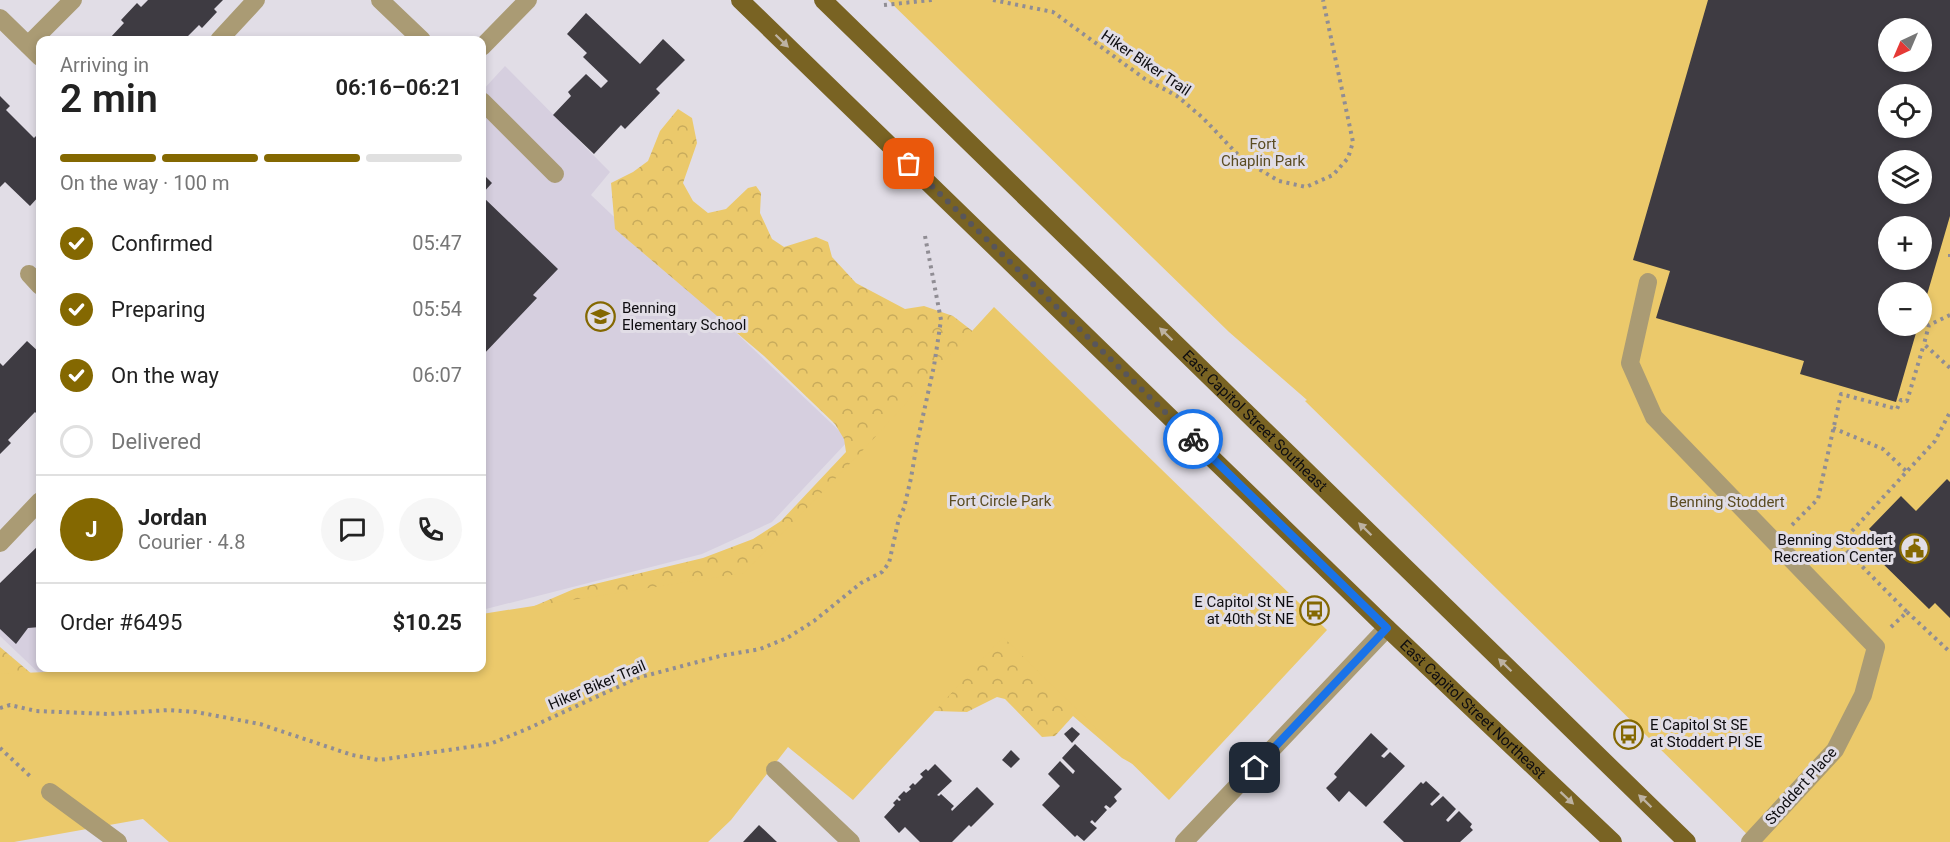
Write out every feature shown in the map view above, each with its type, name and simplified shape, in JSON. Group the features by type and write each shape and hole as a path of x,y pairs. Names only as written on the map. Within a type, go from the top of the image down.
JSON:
{"main road":[{"name":"East Capitol Street Northeast","path":"740,0 1387,628 1613,842"},
{"name":"East Capitol Street Southeast","path":"823,0 1687,842"}],"street":[{"path":"45,36 73,0"},
{"path":"223,36 256,0"},
{"path":"380,0 418,36"},
{"path":"486,43 528,0"},
{"path":"1,21 34,51"},
{"path":"486,105 555,174"},
{"path":"1648,282 1630,363 1654,417 1873,645"},
{"path":"0,543 36,505"},
{"path":"1194,839 1387,628"},
{"name":"Stoddert Place","path":"1750,842 1835,750 1863,695 1876,647 1873,645"},
{"path":"775,770 850,842"},
{"path":"51,792 115,842"}],"path":[{"path":"884,5 932,0"},
{"name":"Hiker Biker Trail","path":"993,0 1053,12 1145,79 1177,96 1203,118 1242,159 1279,181 1306,187 1333,175 1348,158 1353,142 1323,0"},
{"name":"Hiker Biker Trail","path":"0,708 10,705 36,711 109,714 169,710 196,712 260,724 352,755 379,760 490,744 637,678 720,656 760,649 787,638 814,621 861,583 882,572 890,563 899,518 904,508 911,478 941,320 925,236"},
{"path":"1775,543 1818,499 1840,394 1897,409 1901,400 1907,401 1929,325 1950,315"},
{"path":"1924,344 1950,368"},
{"path":"1950,412 1935,441 1840,544 1950,652"},
{"path":"1833,428 1883,449 1906,471"},
{"path":"1873,645 1907,612"},
{"path":"0,748 21,770 51,792"}],"shaded area":[{"name":"Benning Elementary School","path":"505,66 610,172 591,195 849,440 772,522 702,554 486,609 486,87"},
{"path":"36,564 36,670 0,636 0,601"},
{"path":"38,672 64,672 41,675"}],"green space":[{"name":"Benning Stoddert","path":"888,0 1950,0 1950,842 1755,842 1305,401 1307,400 1229,332"},
{"name":"Fort Circle Park","path":"678,109 692,118 697,143 683,183 693,201 708,213 726,209 748,188 756,186 761,193 760,213 772,239 784,247 816,237 828,242 832,257 856,283 905,309 924,306 953,316 975,333 1138,767 1122,758 1073,716 1055,736 1042,737 1005,699 997,697 967,712 935,711 785,740 177,842 0,703 0,647 46,686 385,672 486,672 486,660 506,618 574,589 703,558 753,539 781,521 846,452 844,439 835,424 764,356 615,229 611,183 648,161 660,131"},
{"name":"Fort Circle Park","path":"994,307 1327,630 1169,800 1003,637 853,800 788,747 731,820 708,842 169,842 143,819 14,842 0,842 0,674 45,672 486,672 486,613 744,573 865,448"}],"building":[{"path":"148,0 223,0 214,9 217,12 202,28 199,25 188,36 112,36 124,23 121,20 137,3 141,7"},
{"path":"1708,0 1950,0 1950,216 1931,282 1878,282 1878,336 1915,336 1896,402 1800,374 1804,361 1656,318 1670,271 1633,260"},
{"path":"586,13 640,64 663,39 685,60 656,89 660,93 625,129 621,125 594,154 553,115 571,96 568,92 586,74 601,88 608,81 583,57 587,53 567,34"},
{"path":"0,96 10,106 6,110 34,138 36,136 36,199 30,206 5,182 0,187"},
{"path":"486,177 492,183 486,190"},
{"path":"486,200 558,269 533,295 537,298 486,352"},
{"path":"27,341 36,349 36,413 8,440 11,443 0,454 0,363 3,366"},
{"name":"Benning Stoddert Recreation Center","path":"1947,479 1950,482 1950,618 1935,603 1929,609 1873,554 1884,543 1869,529 1901,496 1916,511"},
{"path":"36,548 36,627 28,628 16,644 0,629 0,583"},
{"path":"1072,727 1080,734 1072,743 1064,734"},
{"path":"1371,733 1388,749 1381,756 1384,758 1390,752 1405,766 1366,807 1349,791 1339,802 1326,788 1337,777 1334,774"},
{"path":"1075,744 1122,789 1114,797 1117,801 1110,808 1106,805 1104,807 1107,810 1095,823 1092,820 1090,822 1097,828 1084,841 1077,835 1075,837 1042,805 1060,786 1048,774 1060,761 1073,774 1075,771 1062,758"},
{"path":"1011,750 1020,759 1011,768 1002,760"},
{"path":"935,764 952,781 937,795 941,794 954,806 952,811 977,787 994,804 952,842 920,842 905,827 899,833 884,817 895,805 893,803 897,799 901,800 898,797 904,791 906,793 911,789 909,787 913,783 915,785 923,777 920,774 926,769 928,771"},
{"path":"1426,781 1440,794 1430,804 1432,806 1443,796 1456,809 1446,820 1448,822 1459,811 1472,824 1470,827 1473,830 1460,842 1404,842 1383,822 1421,782 1423,784"},
{"path":"759,825 777,842 743,842"}],"way so far":[{"path":"909,164 1193,439"}],"place":[{"name":"Benning Elementary School","path":"601,317"},
{"name":"Benning Stoddert Recreation Center","path":"1914,549"},
{"name":"E Capitol St NE at 40th St NE","path":"1315,611"},
{"name":"E Capitol St SE at Stoddert Pl SE","path":"1629,734"}],"route":[{"path":"1193,439 1387,628 1255,768"}],"park label":[{"name":"Fort Chaplin Park","path":"1263,152"}]}
